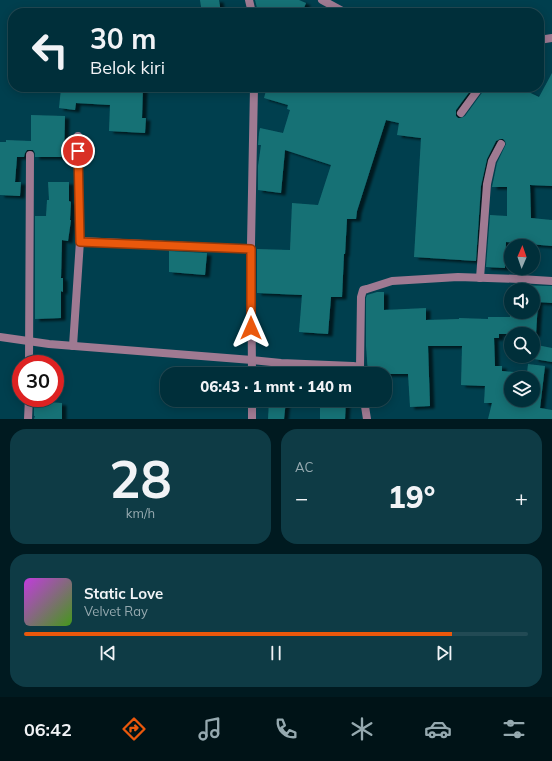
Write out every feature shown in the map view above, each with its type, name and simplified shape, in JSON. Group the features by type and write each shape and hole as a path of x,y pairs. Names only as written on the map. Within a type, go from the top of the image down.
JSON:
{"street":[{"path":"322,0 337,8"},
{"path":"252,367 251,249 254,92"},
{"path":"460,113 476,92"},
{"path":"73,346 80,242 78,136"},
{"path":"480,278 487,184 492,161 501,144"},
{"path":"29,355 30,155"},
{"path":"80,242 251,249"},
{"path":"361,367 361,296 363,290 392,281 458,277 552,281"},
{"path":"0,337 73,346 281,363 331,365 341,367"},
{"path":"28,419 29,407"},
{"path":"252,407 252,419"},
{"path":"365,407 367,419"}],"building":[{"path":"200,0 219,0 220,8 201,8"},
{"path":"255,0 299,0 306,3 304,8 257,8"},
{"path":"552,73 552,186 530,185 531,218 552,220 552,246 540,245 540,239 504,239 504,268 486,267 490,215 507,216 507,187 492,187 497,163 506,144 503,139 500,139 496,141 487,159 481,186 476,261 414,257 421,138 397,135 399,123 386,120 357,211 356,219 347,219 342,297 331,297 328,334 299,332 302,295 257,293 257,249 290,250 292,203 318,205 331,165 285,150 281,193 258,190 258,166 261,145 258,145 260,128 283,133 290,110 287,109 288,105 264,98 266,92 469,92 456,110 456,116 461,118 465,116 483,92 528,92 539,97 542,92 544,92 544,88"},
{"path":"61,92 143,92 142,118 146,118 145,133 109,131 110,105 76,103 75,110 59,108"},
{"path":"31,115 65,116 64,157 35,157 33,150 27,150 24,157 17,157 15,182 21,182 20,196 0,195 0,142 6,142 6,140 31,141"},
{"path":"48,182 69,182 71,220 68,241 62,240 61,278 63,278 63,292 61,291 61,318 35,319 35,216 46,216 47,200 49,200"},
{"path":"169,251 207,253 205,275 169,272"},
{"path":"540,286 552,286 552,303 540,302"},
{"path":"377,292 384,292 384,310 426,308 426,320 459,318 488,319 488,317 504,317 504,319 537,319 536,327 504,327 504,334 499,334 499,338 494,338 495,366 502,366 502,371 504,371 504,407 540,407 540,371 527,371 528,364 545,366 540,408 552,410 552,419 488,419 492,403 484,403 485,386 461,385 462,346 428,346 430,406 410,407 408,374 392,374 392,367 368,367 366,346 367,295"},
{"path":"540,346 552,348 552,362 540,360"},
{"path":"34,407 62,407 62,419 34,419"},
{"path":"269,407 285,407 284,419 268,419"},
{"path":"320,407 346,407 345,419 320,419"}],"route":[{"path":"78,151 80,242 251,249 251,328"}]}
